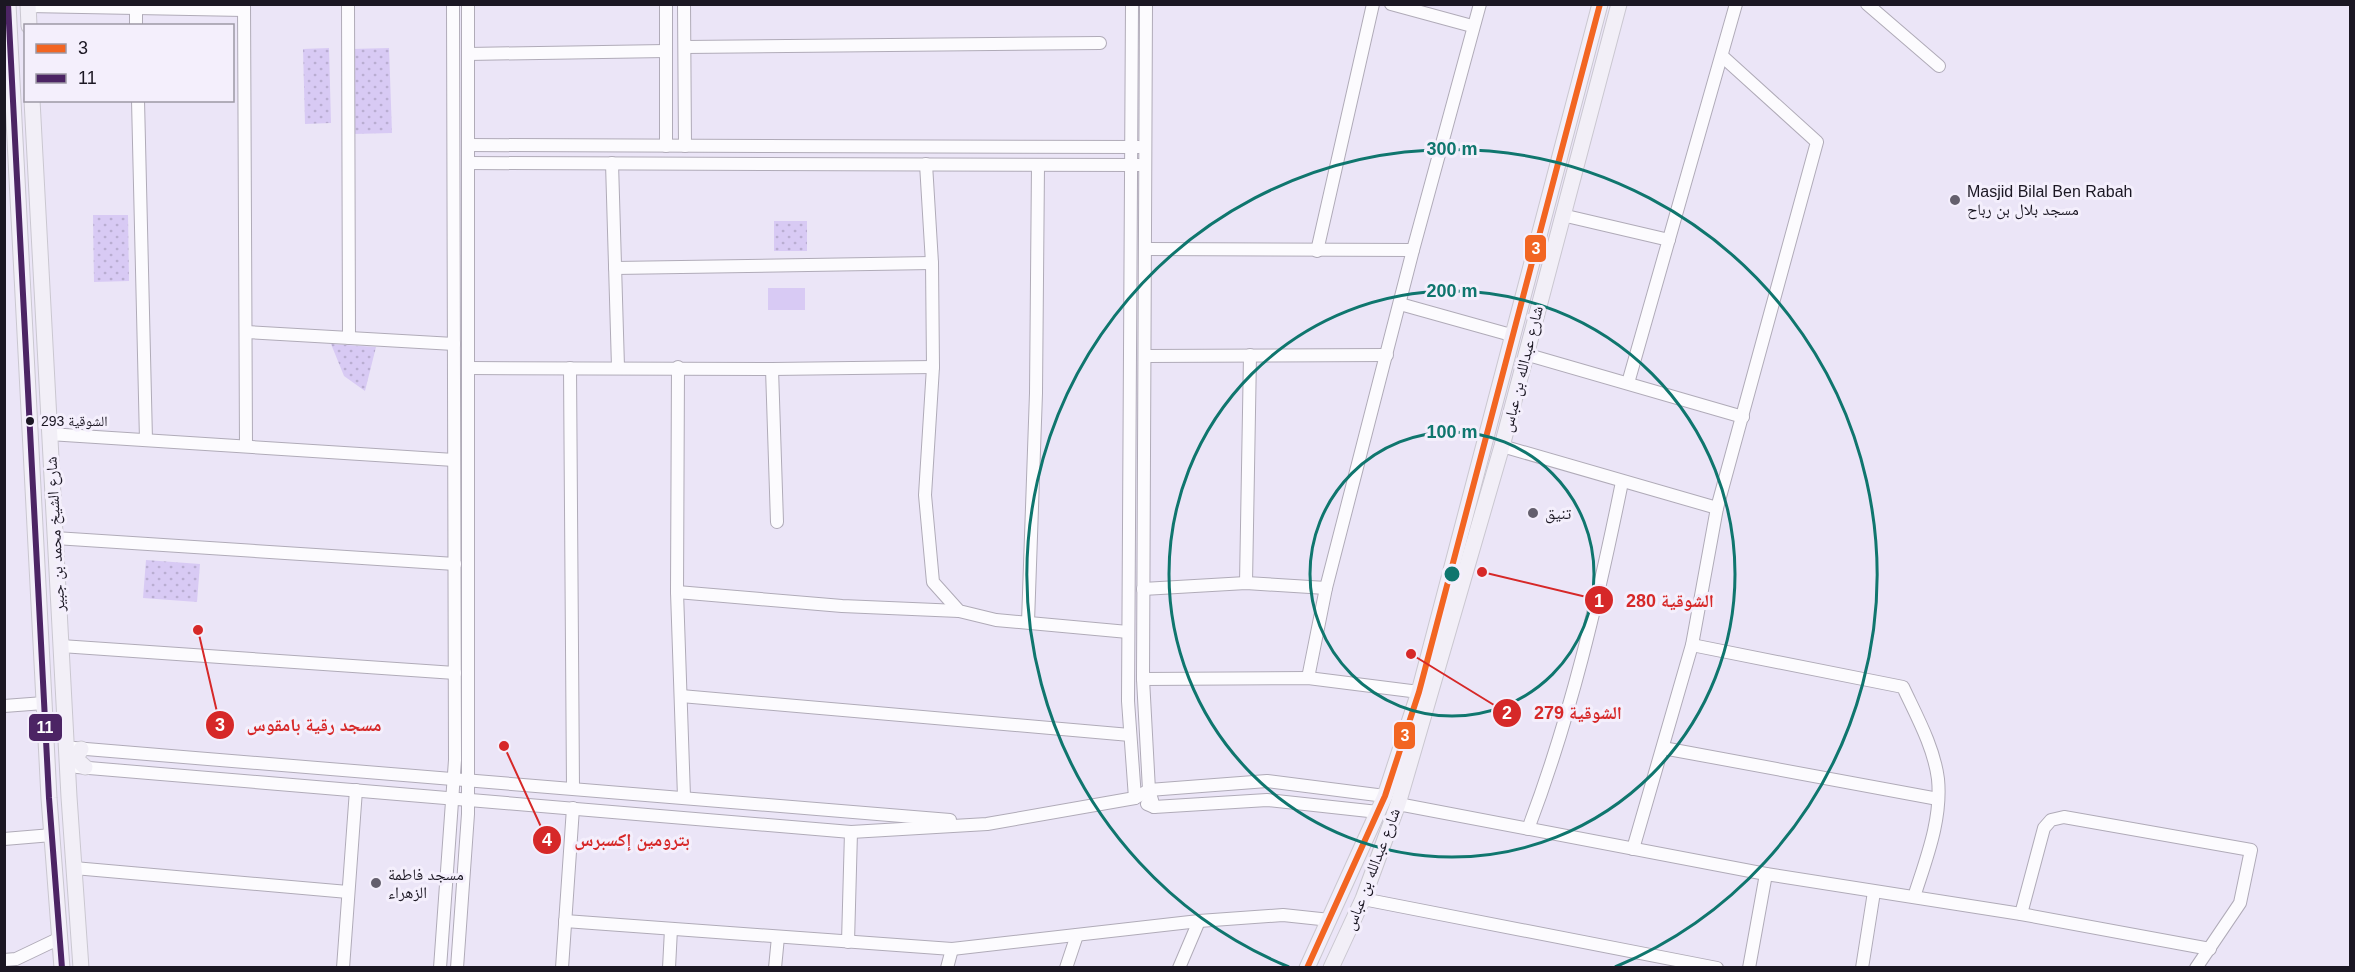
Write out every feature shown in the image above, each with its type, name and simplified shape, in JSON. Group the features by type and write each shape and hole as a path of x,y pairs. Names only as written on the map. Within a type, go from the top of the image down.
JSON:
{"main road":[{"name":"شارع الشيخ محمد بن جبير","path":"8,4 44,703 62,968"},
{"name":"شارع عبدالله بن عباس","path":"1331,968 1363,899 1391,800 1511,335 1600,4"},
{"name":"شارع عبدالله بن عباس","path":"1307,968 1378,812 1391,800 1502,446 1619,4"},
{"path":"28,5 28,24"},
{"name":"شارع الشيخ محمد بن جبير","path":"32,102 61,646 73,748 67,766 81,968"},
{"path":"20,234 39,234"},
{"path":"73,748 76,759 85,767"}],"street":[{"path":"348,4 349,338"},
{"path":"441,968 454,778 453,4"},
{"path":"457,968 468,799 468,4"},
{"path":"666,4 666,146"},
{"path":"684,4 686,146"},
{"path":"1132,4 1128,632 1134,798"},
{"path":"1146,4 1143,679 1149,790 1154,807"},
{"path":"1317,251 1373,4"},
{"path":"1391,4 1472,26"},
{"path":"1308,678 1326,588 1472,26 1480,4"},
{"path":"1628,383 1736,4"},
{"path":"1867,4 1939,66"},
{"path":"28,5 136,8 244,7 246,446"},
{"path":"136,8 136,24"},
{"path":"685,47 1101,42"},
{"path":"468,54 666,51"},
{"path":"1633,849 1692,645 1717,508 1817,142 1722,56"},
{"path":"138,102 146,440"},
{"path":"468,146 1146,147"},
{"path":"468,163 1146,164"},
{"path":"612,164 618,367"},
{"path":"926,164 932,263 933,367 926,495 933,582 959,611"},
{"path":"1028,622 1036,393 1038,165"},
{"path":"1562,214 1669,240"},
{"path":"1146,249 1413,250"},
{"path":"615,268 932,263"},
{"path":"1400,304 1511,335"},
{"path":"246,332 454,344"},
{"path":"1525,354 1743,417"},
{"path":"1246,583 1250,355"},
{"path":"1145,357 1387,355"},
{"path":"678,367 677,592 684,797"},
{"path":"468,368 933,367"},
{"path":"570,368 573,788"},
{"path":"772,369 777,522"},
{"path":"49,434 454,460"},
{"path":"1502,446 1717,508"},
{"path":"1528,829 1554,760 1588,642 1622,482"},
{"path":"55,538 455,564"},
{"path":"1143,589 1246,583 1326,588"},
{"path":"677,592 842,606 959,611 996,620 1128,632"},
{"path":"1692,645 1903,687 1938,777 1934,836 1914,897"},
{"path":"61,646 455,674"},
{"path":"1143,679 1308,678 1419,692"},
{"path":"681,696 1130,735"},
{"path":"4,706 44,703"},
{"path":"73,748 987,824"},
{"path":"1663,748 1938,799"},
{"path":"67,766 851,832 987,824 1134,798 1149,790 1267,782 1391,800 1528,829 1766,874 2021,914 2210,949"},
{"path":"343,968 356,790"},
{"path":"1134,798 1154,807 1267,800 1378,812"},
{"path":"562,968 573,808"},
{"path":"2021,914 2044,828 2051,820 2064,817 2251,850 2240,903 2196,968"},
{"path":"848,942 851,832"},
{"path":"4,839 52,835"},
{"path":"74,868 348,892"},
{"path":"1749,968 1766,874"},
{"path":"1862,968 1874,892"},
{"path":"1363,899 1717,968"},
{"path":"565,921 952,949 1199,921 1283,915 1330,920"},
{"path":"1179,968 1199,921"},
{"path":"669,968 671,929"},
{"path":"1066,968 1077,935"},
{"path":"775,968 778,937"},
{"path":"4,960 16,959 60,938"},
{"path":"947,968 952,949"}],"shaded area":[{"path":"329,48 331,123 305,124 303,49"},
{"path":"389,48 392,133 354,134 351,49"},
{"path":"93,215 128,215 129,281 94,282"},
{"path":"774,221 807,221 807,251 774,251"},
{"path":"768,288 805,288 805,310 768,310"},
{"path":"331,344 376,347 365,391 344,376"},
{"path":"146,560 200,564 197,602 143,598"}],"transit line":[{"name":"11","path":"8,4 49,798 62,968"},
{"name":"3","path":"1307,968 1385,796 1419,692 1600,4"}],"place":[{"name":"Masjid Bilal Ben Rabah مسجد بلال بن رباح","path":"1955,200"},
{"name":"الشوقية 293","path":"30,421"},
{"name":"تنيق","path":"1533,513"},
{"name":"الشوقية 280","path":"1482,572"},
{"name":"مسجد رقية بامقوس","path":"198,630"},
{"name":"الشوقية 279","path":"1411,654"},
{"name":"بترومين إكسبرس","path":"504,746"},
{"name":"مسجد فاطمة الزهراء","path":"376,883"}]}
